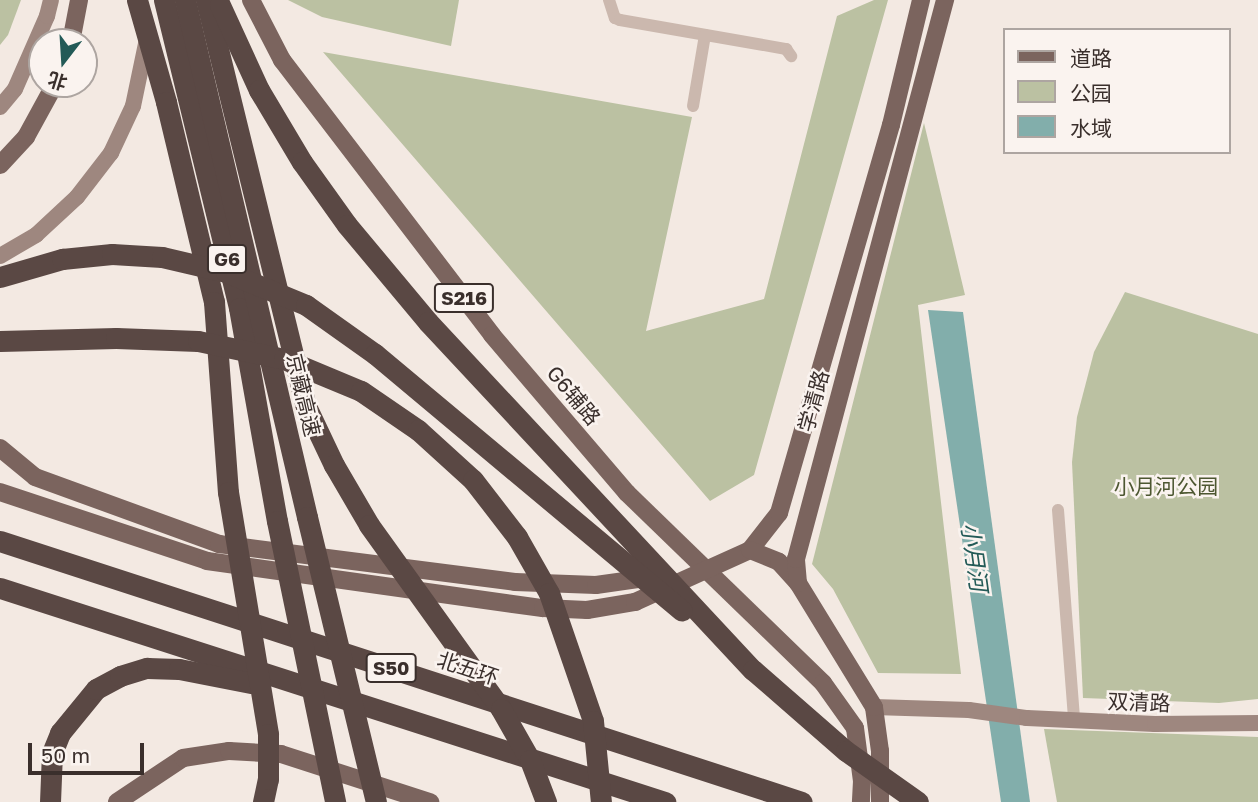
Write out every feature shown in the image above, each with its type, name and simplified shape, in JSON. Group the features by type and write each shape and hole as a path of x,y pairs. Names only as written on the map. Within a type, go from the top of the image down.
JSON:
{"highway":[{"path":"137,0 214,302 228,492 268,734 268,779 263,802"},
{"name":"G6","path":"164,0 239,308 277,521 335,802"},
{"name":"京藏高速","path":"184,0 376,802"},
{"path":"214,2 305,404 334,465 369,525 501,709 530,760 546,802"},
{"path":"214,2 259,90 302,162 347,225 502,404 753,670"},
{"path":"0,277 62,259 112,254 162,257 226,272 306,305 375,354 846,751 918,802"},
{"path":"0,341 116,338 210,343 284,359 361,391 418,430 473,480 517,537 549,593 593,720 601,802"},
{"name":"北五环","path":"0,541 802,802"},
{"name":"S50","path":"0,588 665,802"},
{"path":"50,802 52,753 60,733 96,689 120,676 147,668 178,669 230,678 460,738"}],"main road":[{"path":"74,28 79,0"},
{"name":"G6辅路","path":"251,0 282,60 492,335 627,493 823,683 855,728 862,802"},
{"name":"学清路","path":"0,492 206,561 543,608 587,610 635,602 750,550 779,513 891,125 921,0"},
{"name":"学清路","path":"798,583 799,540 945,0"},
{"path":"0,165 26,137 47,98"},
{"path":"0,448 35,477 219,544 516,582 596,584 709,570"},
{"path":"750,550 779,562 798,583 874,708 880,751 880,802"},
{"path":"117,802 183,758 229,751 281,754 430,802"}],"street":[{"path":"0,107 15,89 47,16 51,0"},
{"path":"609,0 615,18 620,20 786,49 791,56"},
{"path":"693,106 705,35"},
{"path":"0,256 36,235 77,197 111,153 133,106 147,38"},
{"path":"1058,510 1074,720"},
{"name":"双清路","path":"874,708 970,710 1018,716 1155,724 1258,723"}],"green space":[{"path":"0,0 21,0 8,35 0,45"},
{"path":"288,0 459,0 451,46 322,17"},
{"path":"874,0 888,0 754,475 710,501 323,52 692,117 646,331 764,299 837,16"},
{"path":"924,123 965,295 918,305 961,674 878,673 833,589 812,564"},
{"name":"小月河公园","path":"1125,292 1258,334 1258,699 1219,703 1083,698 1072,462 1077,417 1094,352"},
{"path":"1044,729 1258,737 1258,802 1057,802"}],"water":[{"name":"小月河","path":"928,310 963,312 1030,802 1001,802"}]}
